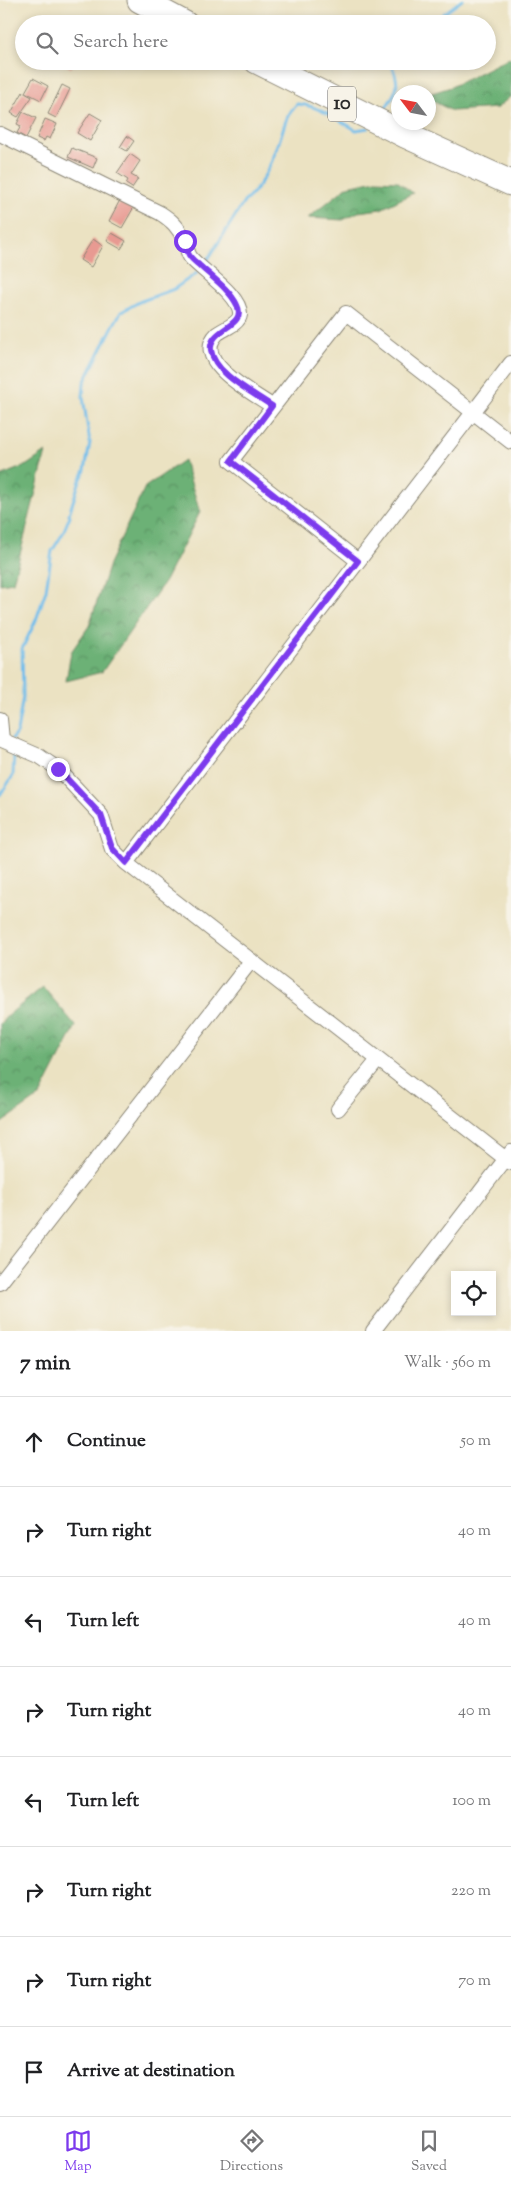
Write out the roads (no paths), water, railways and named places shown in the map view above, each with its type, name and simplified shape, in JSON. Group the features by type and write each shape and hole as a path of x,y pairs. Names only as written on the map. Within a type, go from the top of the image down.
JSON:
{"highway":[{"path":"140,0 168,15"},
{"name":"10","path":"274,70 405,135 511,183"}],"street":[{"path":"0,134 160,212 174,223 185,241 190,256 232,296 238,307 240,315 237,321 213,340 210,349 214,362 224,374 272,406"},
{"path":"358,561 231,461 346,313 511,442"},
{"path":"126,863 511,364"},
{"path":"0,719 2,740 38,756 58,769 96,809 105,822 107,838 112,848 126,863 378,1060 509,1158 373,1331"},
{"path":"0,1283 251,961"},
{"path":"338,1109 378,1060"}],"waterway":[{"path":"442,15 462,0"},
{"path":"383,112 396,90 397,80 394,70"},
{"path":"205,264 244,202 256,190 265,175 287,117 297,104 320,110 356,130 368,128"},
{"path":"12,739 17,732 23,696 22,649 36,620 46,590 52,551 62,535 70,516 79,483 85,470 90,443 83,397 84,383 121,312 139,302 174,289 197,273"},
{"path":"0,795 13,776 14,755"}]}
